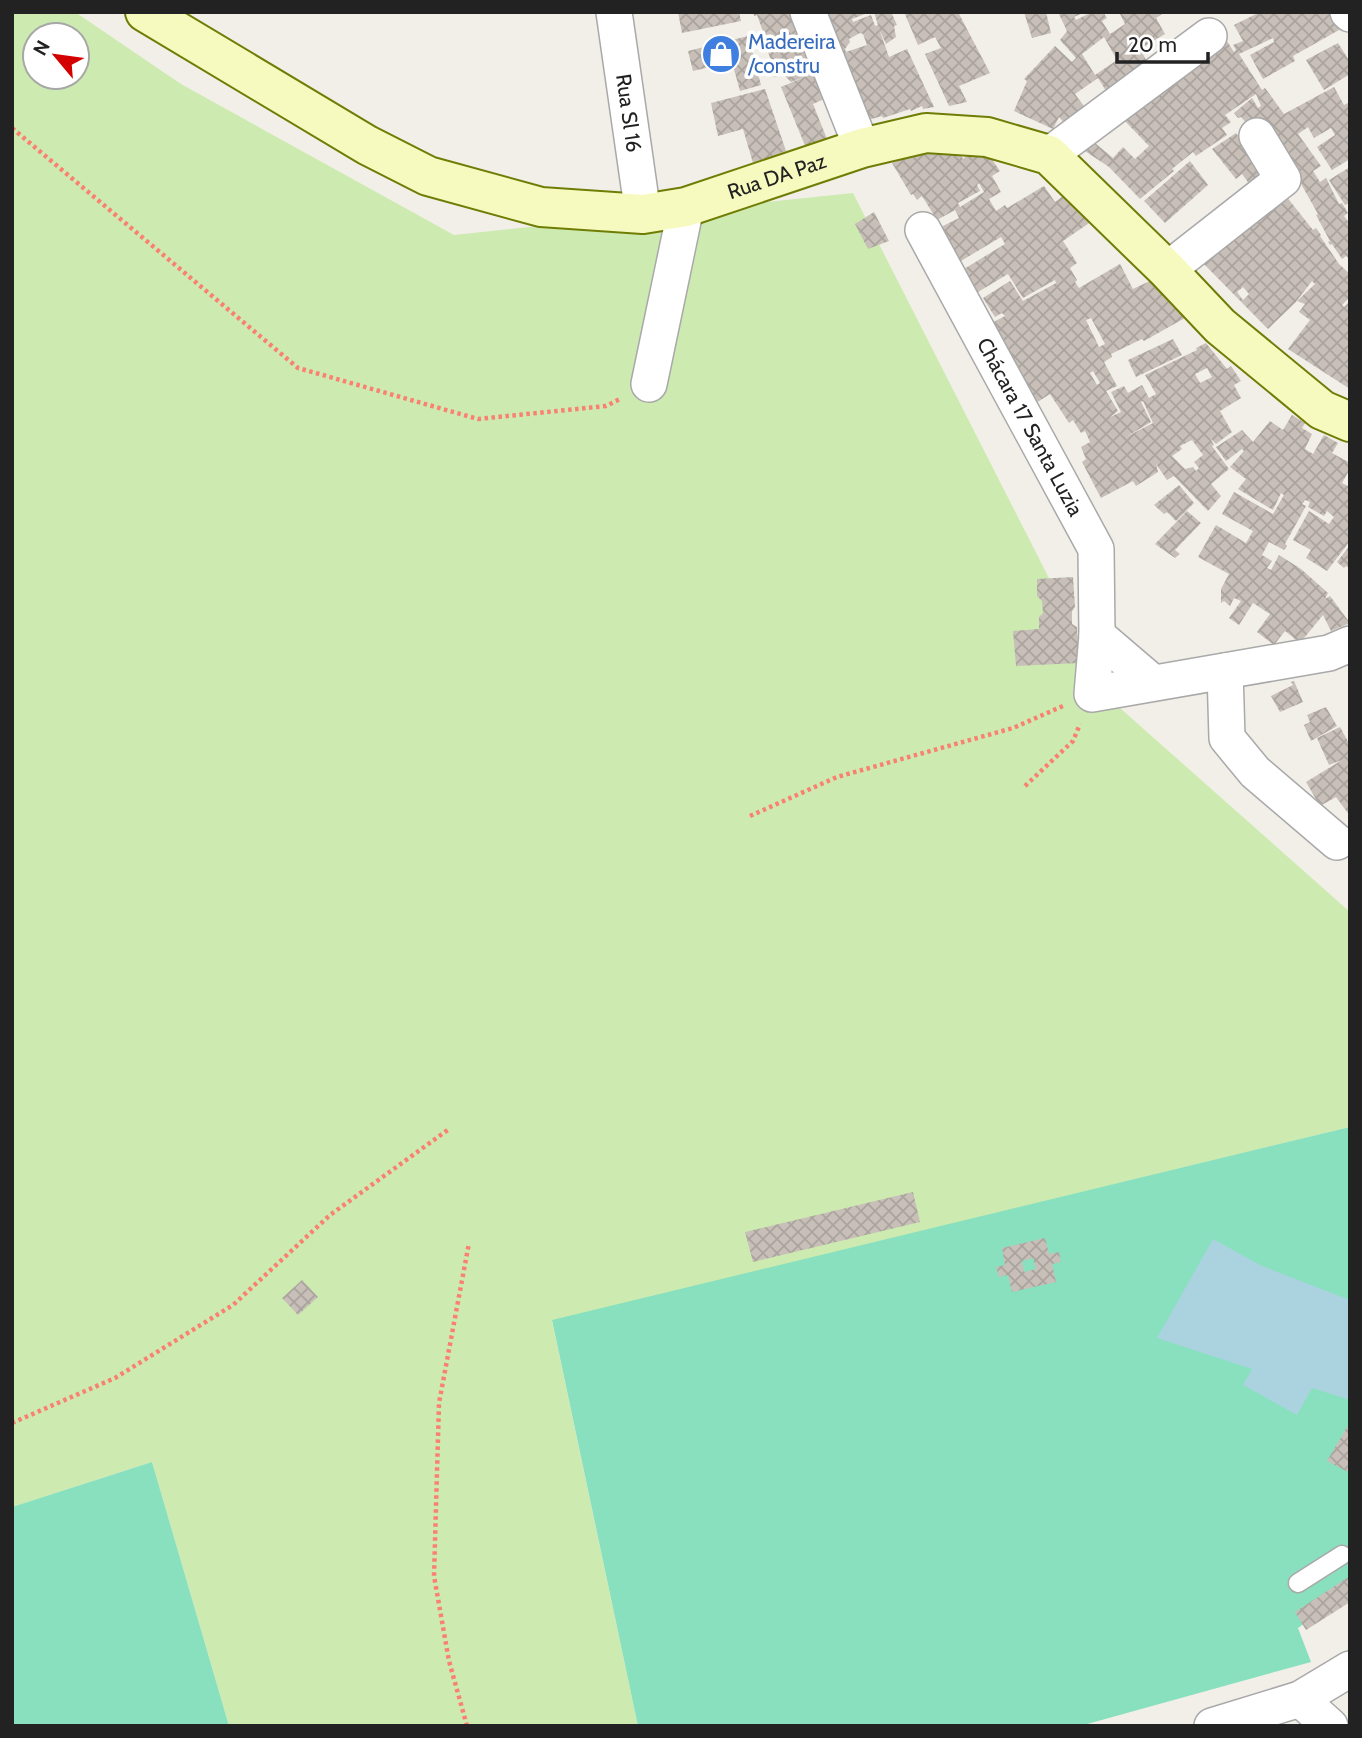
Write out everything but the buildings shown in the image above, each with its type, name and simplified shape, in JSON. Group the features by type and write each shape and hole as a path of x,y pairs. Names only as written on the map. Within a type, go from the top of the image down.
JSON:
{"street":[{"name":"Rua DA Paz","path":"145,12 367,145 428,176 541,207 643,214 686,207 862,148 926,133 988,137 1049,155 1167,270 1220,326 1322,410 1350,422"},
{"name":"Rua Sl 16","path":"614,12 643,214"},
{"path":"808,12 862,148"},
{"path":"1049,155 1209,36"},
{"path":"1167,270 1283,179 1257,135"},
{"path":"649,384 686,207"},
{"name":"Chácara 17 Santa Luzia","path":"923,230 1096,549 1097,635 1092,694"},
{"path":"1097,635 1152,682"},
{"path":"1092,694 1329,653 1350,644"},
{"path":"1225,671 1227,738 1255,772 1337,842"},
{"path":"1212,1726 1300,1699 1350,1669"},
{"path":"1300,1699 1330,1726"}],"lane":[{"path":"1298,1583 1347,1557"}],"path":[{"path":"12,128 298,368 478,419 606,405 649,384"},
{"path":"1025,786 1073,741 1092,694"},
{"path":"750,816 837,777 1013,728 1092,694"},
{"path":"12,1423 115,1378 233,1305 330,1215 449,1129"},
{"path":"467,1726 449,1661 434,1576 439,1403 469,1243"}],"green space":[{"path":"12,12 75,12 88,21 21,21 21,91 91,91 91,23 181,84 454,235 853,193 1111,700 1350,912 1350,1127 552,1321 638,1726 229,1726 152,1462 12,1507"},
{"path":"1350,1127 1350,1592 1298,1628 1311,1662 1080,1726 638,1726 552,1320"},
{"path":"152,1462 229,1726 12,1726 12,1507"}],"water":[{"path":"1213,1239 1262,1266 1350,1300 1350,1400 1312,1388 1297,1415 1243,1385 1252,1369 1157,1338"}],"place":[{"name":"Madereira /constru","path":"721,54"}]}
